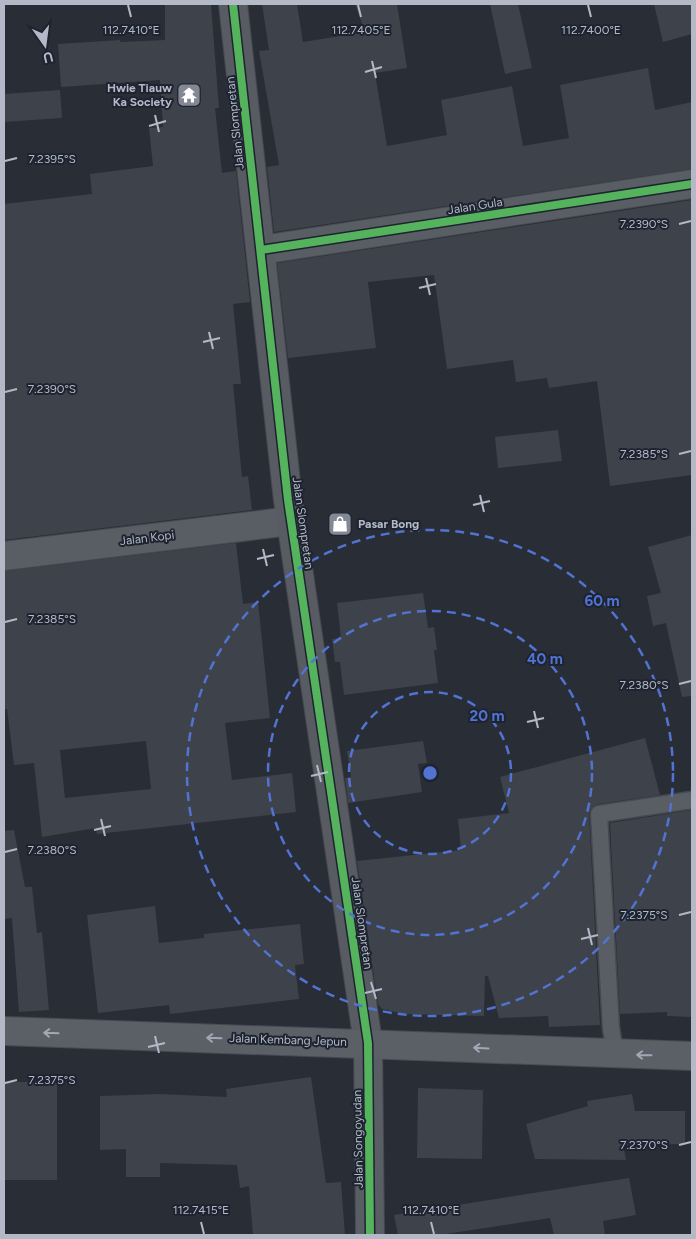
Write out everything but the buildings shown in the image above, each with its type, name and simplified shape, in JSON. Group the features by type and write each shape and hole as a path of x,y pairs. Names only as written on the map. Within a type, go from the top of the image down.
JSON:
{"main road":[{"name":"Jalan Kembang Jepun","path":"4,1031 692,1056"}],"street":[{"name":"Jalan Slompretan","path":"233,4 291,521 368,1043"},
{"name":"Jalan Gula","path":"261,250 692,184"},
{"name":"Jalan Kopi","path":"4,556 291,521"},
{"name":"Jalan Songoyudan","path":"368,1043 370,1235"}],"lane":[{"path":"616,1054 611,1028 599,814 692,800"}],"cycle path":[{"path":"233,4 288,500 368,1043 370,1235"},
{"path":"261,250 692,184"}],"place":[{"name":"Hwie Tiauw Ka Society","path":"189,95"},
{"name":"Pasar Bong","path":"340,524"}]}
